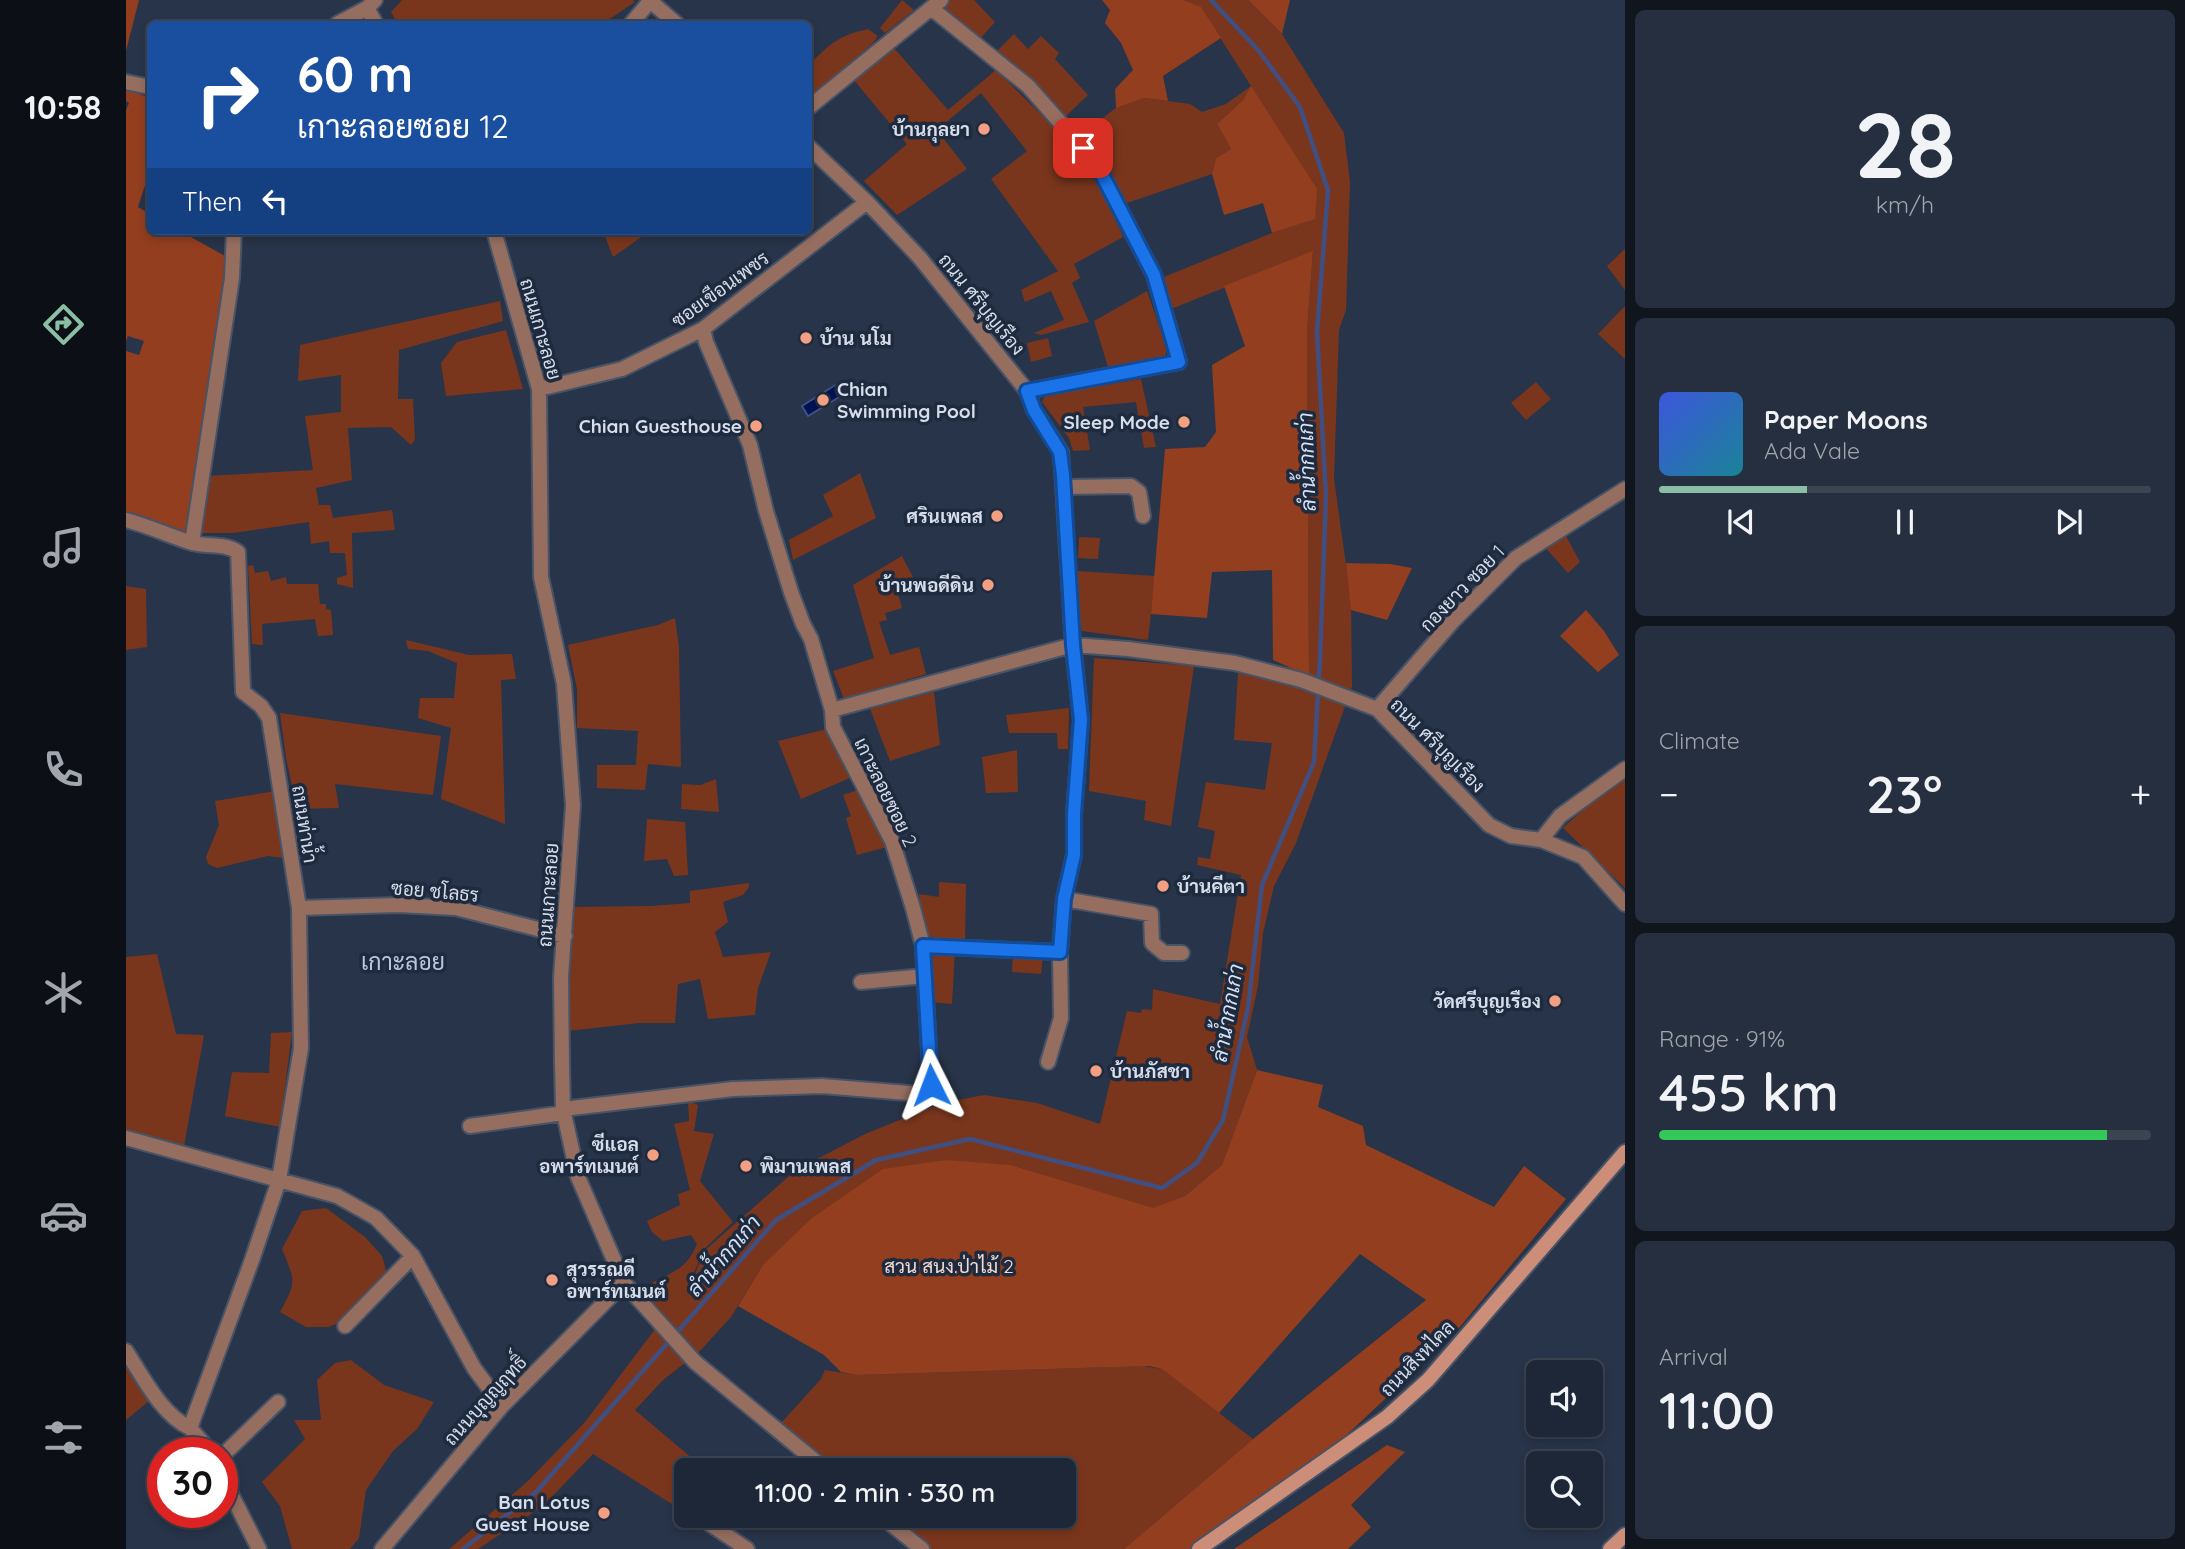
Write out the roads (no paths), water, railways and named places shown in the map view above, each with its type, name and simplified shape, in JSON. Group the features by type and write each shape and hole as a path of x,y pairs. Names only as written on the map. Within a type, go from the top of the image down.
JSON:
{"main road":[{"name":"ถนนสิงหไคล","path":"1199,1549 1387,1417 1428,1380 1622,1159"},
{"path":"1611,1549 1625,1535"}],"street":[{"path":"633,21 649,0 674,21"},
{"path":"342,21 371,4 375,21"},
{"path":"812,105 936,4 1028,86 1096,163 1154,275 1179,362 1027,391"},
{"path":"126,82 147,86"},
{"name":"ถนน ศรีบุญเรือง","path":"812,150 920,258 1027,391 1034,410 1060,452 1073,645"},
{"name":"ซอยเขือนเพชร","path":"539,389 622,369 703,329 867,202"},
{"path":"126,520 162,530 192,543 232,278 234,235"},
{"name":"ถนนเกาะลอย","path":"495,235 539,389 541,577 564,684 573,806 561,977 563,1111 578,1177 624,1283 695,1362 812,1458"},
{"name":"เกาะลอยซอย 2","path":"563,1111 733,1089 822,1086 920,1094 927,1092 931,1085 923,946 892,841 833,727 832,710 811,639 803,624 766,511 750,445 706,342 703,329"},
{"path":"1064,487 1131,486 1139,492 1143,516"},
{"name":"กองยาว ซอย 1","path":"1377,709 1453,621 1516,558 1625,489"},
{"name":"ถนนท่าน้ำ","path":"190,1427 279,1180 301,1048 299,908 269,718 261,706 243,692 238,552 229,546 192,543"},
{"path":"1048,1062 1061,1018 1060,952 1064,899 1074,855 1074,814 1081,720 1073,645"},
{"name":"ถนน ศรีบุญเรือง","path":"832,710 1073,645 1197,657 1247,666 1301,680 1377,709 1489,825 1511,836 1541,840 1583,857 1625,904"},
{"path":"1541,840 1560,816 1625,769"},
{"path":"1064,899 1151,914 1152,943 1164,953 1181,953"},
{"name":"ซอย ชโลธร","path":"299,908 398,905 454,908 565,936"},
{"path":"923,946 1060,952"},
{"path":"861,982 925,976"},
{"path":"470,1126 563,1111"},
{"path":"126,1138 337,1196 376,1218 413,1256 474,1368 502,1406"},
{"path":"345,1326 413,1256"},
{"name":"ถนนบุญญฤทธิ์","path":"382,1549 502,1406 624,1283"},
{"path":"126,1351 165,1408 198,1437"},
{"path":"238,1441 278,1402"},
{"path":"238,1508 258,1549"},
{"path":"716,1528 747,1549"},
{"path":"896,1528 922,1549"}],"waterway":[{"name":"ลำน้ำกกเก่า","path":"463,1549 536,1492 776,1220 876,1160 970,1139 1162,1188 1197,1163 1223,1120 1248,1008 1262,885 1314,762 1326,496 1317,332 1328,190 1300,107 1259,51 1211,0"}],"place":[{"name":"บ้านกุลยา","path":"984,129"},
{"name":"บ้าน นโม","path":"806,338"},
{"name":"Chian Swimming Pool","path":"823,400"},
{"name":"Sleep Mode","path":"1184,422"},
{"name":"Chian Guesthouse","path":"756,426"},
{"name":"ศรินเพลส","path":"997,516"},
{"name":"บ้านพอดีดิน","path":"988,585"},
{"name":"บ้านคีตา","path":"1163,886"},
{"name":"วัดศรีบุญเรือง","path":"1555,1001"},
{"name":"บ้านภัสชา","path":"1096,1071"},
{"name":"ซีแอล อพาร์ทเมนต์","path":"653,1155"},
{"name":"พิมานเพลส","path":"746,1166"},
{"name":"สุวรรณดี อพาร์ทเมนต์","path":"552,1280"},
{"name":"Ban Lotus Guest House","path":"604,1513"}],"district":[{"name":"เกาะลอย","path":"403,962"}],"park label":[{"name":"สวน สนง.ป่าไม้ 2","path":"949,1266"}]}
